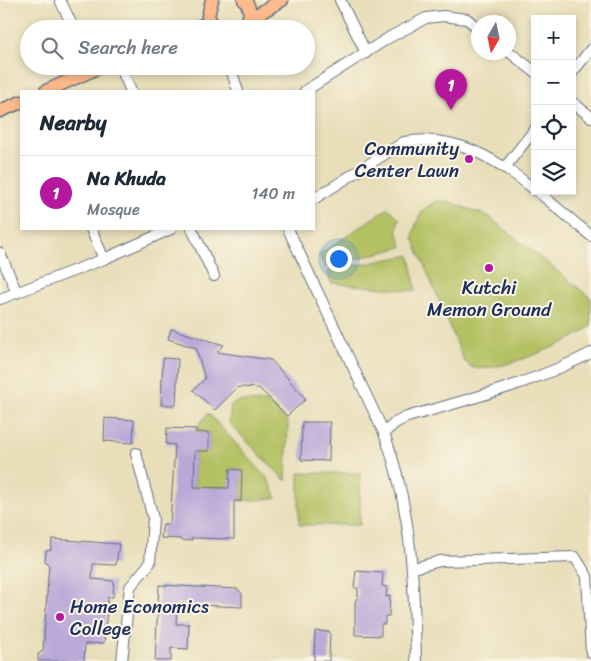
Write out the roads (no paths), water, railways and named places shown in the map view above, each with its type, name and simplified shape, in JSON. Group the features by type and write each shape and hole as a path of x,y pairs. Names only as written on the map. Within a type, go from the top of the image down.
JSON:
{"main road":[{"path":"211,20 208,10 212,0"},
{"path":"252,20 282,0"},
{"path":"247,20 250,12 248,1"},
{"path":"48,90 79,75"},
{"path":"1,108 20,102"}],"street":[{"path":"60,0 70,20"},
{"path":"340,0 366,53"},
{"path":"307,90 426,18 443,16 467,18 471,22"},
{"path":"576,68 591,49"},
{"path":"516,58 531,69"},
{"path":"124,75 131,90"},
{"path":"233,75 238,90"},
{"path":"576,105 591,117"},
{"path":"506,166 531,134"},
{"path":"315,198 404,142 421,139 450,141 506,166 531,186"},
{"path":"542,195 591,236"},
{"path":"91,230 104,259"},
{"path":"0,299 104,259 169,230"},
{"path":"192,230 214,276"},
{"path":"288,230 384,433 394,459 414,568 416,661"},
{"path":"0,253 17,293"},
{"path":"384,433 395,422 407,417 517,385 559,370 591,353"},
{"path":"122,661 130,587 150,563 153,518 136,453"},
{"path":"414,568 440,561 575,557 587,576 591,652"}],"place":[{"name":"Na Khuda","path":"451,110"},
{"name":"Community Center Lawn","path":"469,159"},
{"name":"Kutchi Memon Ground","path":"489,268"},
{"name":"Home Economics College","path":"60,617"}]}
